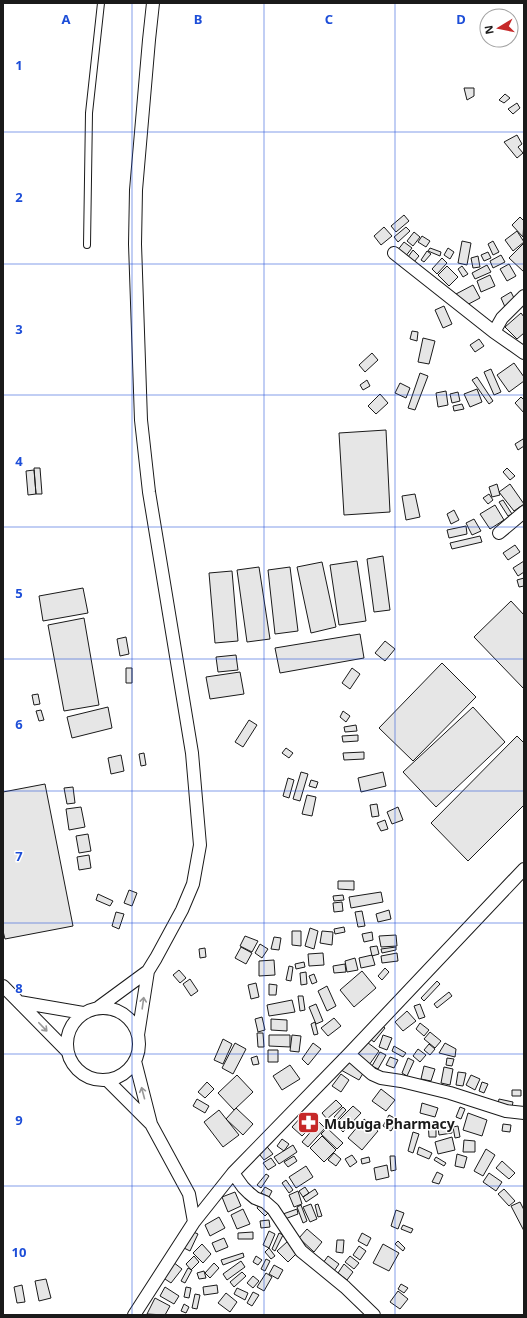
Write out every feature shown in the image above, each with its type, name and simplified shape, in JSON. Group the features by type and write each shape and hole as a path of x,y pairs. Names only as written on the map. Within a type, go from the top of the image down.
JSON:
{"street":[{"path":"138,1036 148,971 182,910 193,884 200,845 192,753 149,492 141,420 135,244 136,190 149,40 154,3"},
{"path":"394,253 494,332 524,353"},
{"path":"494,332 502,318 524,296"},
{"path":"499,533 524,512"},
{"path":"134,1315 194,1222 233,1173 349,1054 524,869"},
{"path":"99,1007 148,971"},
{"path":"3,986 68,1052"},
{"path":"19,1002 83,1013"},
{"path":"99,1007 116,1010 124,1014 135,1027 139,1044 135,1061 130,1068 123,1074 107,1080 98,1080 82,1073 75,1067 70,1060 66,1043 71,1026 76,1019 90,1009 99,1007"},
{"path":"349,1054 372,1074 381,1078 401,1081 424,1088 450,1093 506,1111 524,1113"},
{"path":"135,1061 151,1124 189,1194 194,1222"},
{"path":"107,1080 151,1124"},
{"path":"233,1173 246,1190 255,1198 265,1202 273,1210 301,1251 345,1287 369,1312 374,1315"}],"lane":[{"path":"87,245 89,113 101,3"}],"building":[{"path":"464,88 474,88 474,96 467,100"},
{"path":"505,94 510,98 504,103 499,100"},
{"path":"517,103 520,108 513,114 508,109"},
{"path":"517,135 522,144 518,147 523,153 517,158 504,142"},
{"path":"404,215 409,221 396,232 391,226"},
{"path":"520,217 524,221 523,237 512,225"},
{"path":"384,227 392,236 381,245 374,236"},
{"path":"406,227 410,231 398,242 394,237"},
{"path":"517,231 524,242 513,251 505,240"},
{"path":"414,232 420,237 413,246 407,241"},
{"path":"422,236 430,241 426,247 418,242"},
{"path":"462,241 471,243 467,265 458,263"},
{"path":"493,241 499,252 493,255 488,244"},
{"path":"404,242 412,248 405,257 397,251"},
{"path":"523,244 524,245 524,272 509,258"},
{"path":"430,248 441,252 440,256 428,251"},
{"path":"448,248 454,252 450,259 444,255"},
{"path":"413,250 419,256 414,262 408,257"},
{"path":"427,251 431,254 424,262 421,260"},
{"path":"488,252 491,258 484,261 481,255"},
{"path":"501,255 505,262 493,268 490,261"},
{"path":"478,256 480,267 473,268 471,258"},
{"path":"442,258 447,263 437,274 432,269"},
{"path":"509,264 516,276 507,281 500,269"},
{"path":"487,265 491,272 475,279 472,273"},
{"path":"447,266 458,277 449,286 438,275"},
{"path":"462,266 468,274 463,277 458,269"},
{"path":"490,275 495,286 481,292 477,281"},
{"path":"473,285 480,298 463,307 456,294"},
{"path":"511,292 516,302 505,307 501,298"},
{"path":"444,306 452,324 443,328 435,310"},
{"path":"521,313 524,317 524,333 517,339 505,327"},
{"path":"412,331 418,332 417,341 410,339"},
{"path":"423,338 435,341 429,364 418,362"},
{"path":"479,339 484,346 475,352 470,345"},
{"path":"372,353 378,360 365,372 359,365"},
{"path":"514,363 524,377 524,381 509,392 497,375"},
{"path":"491,369 501,392 494,395 484,372"},
{"path":"420,373 428,376 415,410 408,408"},
{"path":"477,377 493,401 489,404 472,380"},
{"path":"367,380 370,386 363,390 360,385"},
{"path":"400,383 410,388 406,398 395,393"},
{"path":"477,389 482,402 470,407 464,394"},
{"path":"446,391 448,405 438,407 436,393"},
{"path":"458,392 460,401 452,403 450,394"},
{"path":"380,394 388,403 376,414 368,406"},
{"path":"521,397 524,400 524,413 515,403"},
{"path":"462,404 464,409 454,411 453,406"},
{"path":"386,430 390,512 344,515 339,433"},
{"path":"523,439 524,446 518,450 515,444"},
{"path":"34,468 40,468 42,494 36,494"},
{"path":"507,468 515,476 510,480 503,472"},
{"path":"34,470 36,494 28,495 26,471"},
{"path":"497,484 500,495 492,497 489,487"},
{"path":"510,484 524,504 514,511 499,492"},
{"path":"415,494 420,517 406,520 402,496"},
{"path":"489,494 493,500 488,504 483,498"},
{"path":"503,500 512,514 508,516 499,502"},
{"path":"495,505 504,520 490,529 480,514"},
{"path":"454,510 459,520 451,524 447,514"},
{"path":"474,519 481,531 472,535 466,523"},
{"path":"466,526 467,534 449,538 447,530"},
{"path":"480,536 482,542 452,549 450,543"},
{"path":"515,545 520,552 508,560 503,553"},
{"path":"383,556 390,610 374,612 367,559"},
{"path":"357,561 366,621 339,625 330,565"},
{"path":"524,561 524,572 518,576 513,568"},
{"path":"322,562 336,627 311,633 297,567"},
{"path":"259,567 270,639 247,642 237,570"},
{"path":"290,567 298,631 275,634 268,570"},
{"path":"232,571 238,641 215,643 209,573"},
{"path":"524,578 524,586 519,587 517,580"},
{"path":"83,588 88,613 43,621 39,596"},
{"path":"511,601 524,615 524,689 474,637"},
{"path":"84,618 99,705 64,711 48,625"},
{"path":"360,634 364,658 280,673 275,648"},
{"path":"126,637 129,654 120,656 117,639"},
{"path":"385,641 395,649 385,661 375,653"},
{"path":"236,655 238,670 218,672 216,657"},
{"path":"442,663 476,697 413,761 379,728"},
{"path":"126,668 132,668 132,683 126,683"},
{"path":"352,668 360,674 350,689 342,683"},
{"path":"240,672 244,694 210,699 206,677"},
{"path":"38,694 40,704 34,705 32,695"},
{"path":"108,707 112,728 72,738 67,717"},
{"path":"473,707 505,742 436,807 403,772"},
{"path":"41,710 44,720 39,721 36,711"},
{"path":"343,711 350,716 346,722 340,717"},
{"path":"249,720 257,725 243,747 235,742"},
{"path":"356,725 357,731 345,732 344,727"},
{"path":"358,735 358,741 343,742 342,736"},
{"path":"517,736 524,743 524,805 468,861 431,823"},
{"path":"286,748 293,753 289,758 282,753"},
{"path":"364,752 364,759 344,760 343,753"},
{"path":"144,753 146,765 141,766 139,754"},
{"path":"121,755 124,771 111,774 108,758"},
{"path":"301,772 308,774 300,801 293,799"},
{"path":"383,772 386,786 361,792 358,778"},
{"path":"288,778 294,780 289,798 283,796"},
{"path":"311,780 318,782 316,788 309,786"},
{"path":"45,784 73,926 5,939 3,931 3,792"},
{"path":"73,787 75,803 67,804 64,788"},
{"path":"307,795 316,797 312,816 302,814"},
{"path":"377,804 379,816 372,817 370,805"},
{"path":"81,807 85,827 69,830 66,809"},
{"path":"398,807 403,820 392,824 387,812"},
{"path":"385,820 388,829 381,831 377,823"},
{"path":"88,834 91,851 79,853 76,836"},
{"path":"89,855 91,868 79,870 77,857"},
{"path":"338,881 354,881 354,890 338,889"},
{"path":"129,890 137,893 132,906 124,903"},
{"path":"381,892 383,902 351,908 349,897"},
{"path":"98,894 113,901 110,906 96,900"},
{"path":"343,895 344,900 334,901 333,896"},
{"path":"342,902 343,911 334,912 333,903"},
{"path":"389,910 391,919 378,922 376,914"},
{"path":"362,911 365,926 358,927 355,912"},
{"path":"116,912 124,914 119,929 112,926"},
{"path":"344,927 345,932 335,934 334,929"},
{"path":"310,928 318,931 314,949 305,946"},
{"path":"292,931 301,931 301,946 292,945"},
{"path":"322,931 333,932 332,945 320,943"},
{"path":"372,932 373,940 364,942 362,934"},
{"path":"396,935 397,946 381,947 379,936"},
{"path":"245,936 258,941 252,952 240,946"},
{"path":"274,937 281,938 279,950 271,949"},
{"path":"260,944 268,949 262,958 255,953"},
{"path":"377,946 379,954 372,956 370,947"},
{"path":"241,947 252,953 246,964 235,958"},
{"path":"396,947 396,950 382,953 381,949"},
{"path":"205,948 206,957 200,958 199,949"},
{"path":"323,953 324,965 309,966 308,954"},
{"path":"397,953 398,961 382,963 381,956"},
{"path":"372,955 375,965 361,968 359,958"},
{"path":"355,958 358,970 347,972 345,961"},
{"path":"274,960 275,975 259,976 259,961"},
{"path":"304,962 305,967 296,969 295,964"},
{"path":"345,964 346,972 334,973 333,966"},
{"path":"289,966 293,967 291,981 286,980"},
{"path":"385,968 389,972 382,980 378,976"},
{"path":"179,970 186,978 180,983 173,975"},
{"path":"362,971 376,988 354,1007 340,990"},
{"path":"306,972 307,984 301,985 300,973"},
{"path":"314,974 317,982 312,984 309,976"},
{"path":"190,979 198,991 191,996 183,984"},
{"path":"437,981 440,984 424,1001 421,998"},
{"path":"256,983 259,997 251,999 248,985"},
{"path":"269,984 277,985 276,995 269,995"},
{"path":"327,986 336,1006 327,1011 318,991"},
{"path":"449,992 452,996 437,1008 434,1004"},
{"path":"298,996 303,996 305,1010 300,1011"},
{"path":"292,1000 295,1012 269,1016 267,1005"},
{"path":"316,1004 323,1021 316,1024 309,1007"},
{"path":"420,1004 425,1017 419,1019 414,1006"},
{"path":"407,1011 416,1021 403,1031 395,1022"},
{"path":"262,1017 265,1030 258,1032 255,1019"},
{"path":"334,1018 341,1026 328,1036 321,1028"},
{"path":"271,1019 287,1020 287,1031 271,1030"},
{"path":"315,1022 318,1034 314,1035 311,1024"},
{"path":"420,1023 429,1030 424,1036 416,1029"},
{"path":"380,1024 385,1028 374,1042 369,1038"},
{"path":"430,1032 441,1041 435,1048 424,1039"},
{"path":"257,1033 263,1033 264,1047 258,1047"},
{"path":"269,1035 290,1035 290,1047 269,1046"},
{"path":"292,1035 301,1036 299,1052 290,1051"},
{"path":"383,1035 392,1038 387,1050 379,1047"},
{"path":"223,1039 232,1044 223,1064 214,1060"},
{"path":"364,1040 379,1051 369,1065 354,1054"},
{"path":"235,1043 246,1049 233,1074 222,1068"},
{"path":"313,1043 321,1049 308,1065 302,1059"},
{"path":"445,1043 456,1049 455,1057 439,1053"},
{"path":"429,1044 435,1049 430,1055 424,1050"},
{"path":"394,1046 406,1053 403,1057 392,1051"},
{"path":"418,1049 426,1055 420,1062 413,1056"},
{"path":"268,1050 278,1050 278,1062 268,1062"},
{"path":"380,1052 386,1055 378,1069 372,1066"},
{"path":"257,1056 259,1064 253,1065 251,1058"},
{"path":"390,1057 398,1060 394,1068 386,1065"},
{"path":"408,1058 414,1061 407,1076 402,1073"},
{"path":"447,1058 454,1059 452,1066 446,1065"},
{"path":"347,1060 365,1070 359,1080 341,1070"},
{"path":"290,1065 300,1079 282,1090 273,1076"},
{"path":"424,1066 435,1069 431,1081 421,1079"},
{"path":"444,1067 453,1069 450,1085 441,1083"},
{"path":"458,1072 466,1073 463,1086 456,1085"},
{"path":"341,1074 349,1080 341,1092 332,1086"},
{"path":"237,1075 253,1092 234,1110 218,1093"},
{"path":"471,1075 480,1079 475,1090 466,1085"},
{"path":"207,1082 214,1089 205,1098 198,1092"},
{"path":"482,1082 488,1084 484,1093 479,1091"},
{"path":"381,1089 395,1100 386,1111 372,1101"},
{"path":"512,1090 521,1090 521,1096 512,1096"},
{"path":"197,1099 209,1106 205,1113 193,1106"},
{"path":"499,1099 513,1102 512,1107 498,1104"},
{"path":"336,1100 342,1106 327,1119 322,1113"},
{"path":"422,1103 438,1108 435,1117 420,1113"},
{"path":"353,1106 361,1113 343,1132 335,1124"},
{"path":"343,1107 346,1110 337,1120 334,1117"},
{"path":"460,1107 465,1109 461,1119 456,1117"},
{"path":"236,1108 253,1124 243,1135 226,1119"},
{"path":"219,1110 239,1135 223,1147 204,1122"},
{"path":"468,1113 487,1120 482,1136 463,1130"},
{"path":"389,1115 398,1120 391,1131 383,1126"},
{"path":"302,1116 312,1126 302,1136 292,1127"},
{"path":"364,1119 378,1131 362,1150 348,1138"},
{"path":"319,1122 325,1128 308,1147 302,1142"},
{"path":"428,1122 436,1122 436,1137 429,1137"},
{"path":"503,1124 511,1125 510,1132 502,1131"},
{"path":"451,1126 452,1133 439,1135 438,1128"},
{"path":"458,1126 460,1137 455,1138 453,1127"},
{"path":"327,1128 343,1143 337,1149 321,1134"},
{"path":"413,1132 419,1134 413,1153 408,1151"},
{"path":"322,1136 336,1150 324,1162 310,1148"},
{"path":"452,1137 455,1150 438,1154 435,1142"},
{"path":"282,1139 289,1144 284,1151 277,1146"},
{"path":"464,1140 475,1141 475,1152 463,1152"},
{"path":"264,1143 273,1154 264,1160 256,1150"},
{"path":"293,1145 297,1152 279,1164 274,1157"},
{"path":"419,1147 432,1153 429,1159 417,1154"},
{"path":"486,1149 495,1155 483,1176 474,1171"},
{"path":"334,1153 341,1159 336,1166 328,1160"},
{"path":"457,1154 467,1157 464,1168 455,1166"},
{"path":"352,1155 357,1162 350,1167 345,1159"},
{"path":"294,1156 297,1161 288,1167 284,1162"},
{"path":"390,1156 395,1156 396,1170 391,1171"},
{"path":"369,1157 370,1162 362,1164 361,1159"},
{"path":"436,1157 446,1163 444,1166 434,1160"},
{"path":"271,1158 276,1165 268,1170 263,1163"},
{"path":"502,1161 515,1173 509,1179 496,1168"},
{"path":"387,1165 389,1177 376,1180 374,1168"},
{"path":"306,1166 313,1177 296,1188 289,1177"},
{"path":"437,1172 443,1175 439,1184 432,1182"},
{"path":"489,1173 502,1182 496,1191 483,1182"},
{"path":"266,1174 269,1176 261,1188 257,1185"},
{"path":"286,1180 293,1190 289,1193 282,1183"},
{"path":"265,1187 272,1191 269,1197 261,1193"},
{"path":"305,1187 309,1193 303,1197 299,1191"},
{"path":"315,1189 318,1194 306,1202 303,1197"},
{"path":"504,1189 515,1201 509,1206 498,1194"},
{"path":"298,1191 302,1204 294,1207 289,1195"},
{"path":"235,1192 241,1206 228,1212 222,1197"},
{"path":"520,1202 524,1210 524,1231 511,1206"},
{"path":"311,1204 317,1219 310,1222 303,1207"},
{"path":"318,1204 322,1216 318,1217 315,1205"},
{"path":"259,1205 268,1213 265,1216 257,1208"},
{"path":"301,1205 307,1221 303,1223 297,1207"},
{"path":"243,1209 250,1224 237,1229 231,1215"},
{"path":"297,1209 298,1214 285,1219 283,1214"},
{"path":"396,1210 404,1213 398,1229 391,1226"},
{"path":"219,1217 225,1228 210,1236 205,1225"},
{"path":"269,1220 270,1227 261,1228 260,1221"},
{"path":"403,1225 413,1229 411,1233 401,1229"},
{"path":"307,1229 322,1242 314,1252 299,1238"},
{"path":"189,1230 198,1234 190,1251 182,1247"},
{"path":"269,1231 275,1234 269,1248 263,1245"},
{"path":"253,1232 253,1239 238,1239 238,1233"},
{"path":"279,1233 283,1235 275,1251 272,1249"},
{"path":"362,1233 371,1238 367,1246 358,1241"},
{"path":"224,1238 228,1247 216,1252 212,1243"},
{"path":"337,1240 344,1240 343,1253 336,1252"},
{"path":"288,1241 298,1252 288,1262 277,1251"},
{"path":"398,1241 405,1248 403,1251 395,1244"},
{"path":"202,1244 211,1254 203,1263 193,1253"},
{"path":"383,1244 399,1253 389,1271 373,1263"},
{"path":"359,1246 366,1251 360,1260 353,1255"},
{"path":"269,1248 275,1256 271,1259 265,1252"},
{"path":"243,1253 244,1257 223,1265 221,1260"},
{"path":"194,1256 199,1262 191,1270 186,1264"},
{"path":"256,1256 262,1260 258,1265 253,1262"},
{"path":"328,1256 339,1264 334,1271 323,1263"},
{"path":"350,1256 359,1263 354,1269 345,1262"},
{"path":"266,1259 270,1261 265,1271 261,1269"},
{"path":"241,1261 245,1267 227,1280 223,1274"},
{"path":"173,1262 182,1269 171,1283 162,1277"},
{"path":"214,1263 219,1268 210,1278 205,1273"},
{"path":"344,1264 353,1272 347,1280 338,1273"},
{"path":"274,1265 283,1270 278,1279 269,1274"},
{"path":"188,1268 192,1270 185,1283 181,1281"},
{"path":"204,1271 206,1278 199,1279 197,1273"},
{"path":"242,1272 246,1276 234,1287 230,1282"},
{"path":"266,1273 272,1277 264,1291 257,1287"},
{"path":"253,1276 259,1281 253,1288 247,1283"},
{"path":"46,1279 51,1298 39,1301 35,1281"},
{"path":"401,1284 408,1288 404,1293 398,1289"},
{"path":"22,1285 25,1302 17,1303 14,1287"},
{"path":"217,1285 218,1293 204,1295 203,1287"},
{"path":"165,1287 179,1296 174,1304 160,1296"},
{"path":"186,1287 191,1288 189,1298 184,1297"},
{"path":"237,1288 248,1293 245,1300 234,1294"},
{"path":"398,1291 408,1299 400,1309 390,1302"},
{"path":"253,1292 259,1295 252,1306 247,1303"},
{"path":"226,1293 237,1302 230,1312 218,1303"},
{"path":"195,1294 200,1295 197,1309 192,1308"},
{"path":"155,1298 170,1306 165,1315 147,1314"},
{"path":"184,1304 189,1307 186,1313 181,1311"}],"place":[{"name":"Mubuga Pharmacy","path":"308,1123"}]}
